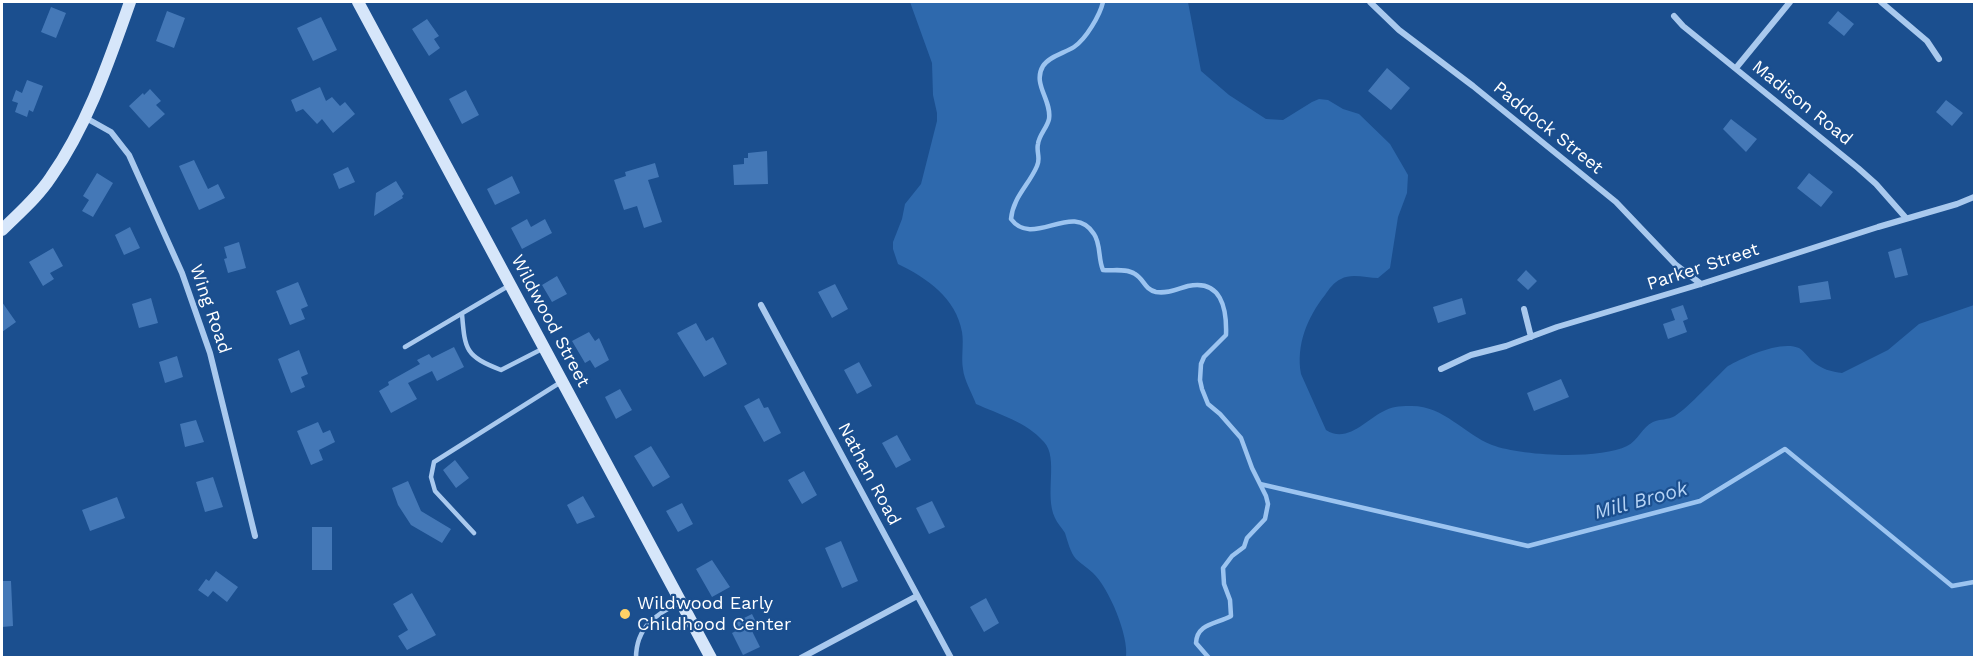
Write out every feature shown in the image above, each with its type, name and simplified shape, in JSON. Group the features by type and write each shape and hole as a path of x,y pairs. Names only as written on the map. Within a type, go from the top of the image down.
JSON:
{"street":[{"path":"2,230 52,177 86,118 130,2"},
{"name":"Wildwood Street","path":"358,2 711,657"},
{"name":"Paddock Street","path":"1370,2 1399,30 1473,86 1616,202 1676,265 1701,284"},
{"path":"1736,68 1790,2"},
{"path":"1881,2 1919,33 1939,58"},
{"name":"Madison Road","path":"1674,16 1683,26 1858,168 1876,184 1906,218"},
{"name":"Wing Road","path":"86,118 111,132 129,155 182,273 210,353 255,536"},
{"name":"Parker Street","path":"1441,369 1471,356 1557,327 1701,284 1974,197"},
{"name":"Nathan Road","path":"761,305 951,657"},
{"path":"1524,309 1531,337"},
{"path":"801,657 917,596"}],"lane":[{"path":"405,347 510,285"},
{"path":"462,314 465,340 471,355 488,365 501,370 544,348"},
{"path":"474,533 435,491 431,477 434,462 562,382"},
{"path":"636,657 638,640 648,623 657,614 681,602"}],"shaded area":[{"path":"910,2 1188,2 1201,71 1229,95 1266,119 1283,120 1312,102 1319,99 1328,100 1343,109 1359,114 1390,144 1408,175 1407,193 1398,217 1390,268 1378,278 1349,276 1336,282 1313,313 1302,342 1301,374 1326,430 1334,434 1357,429 1389,409 1412,406 1423,407 1444,415 1482,440 1505,449 1560,455 1580,455 1614,450 1631,444 1653,422 1670,418 1681,412 1728,366 1753,354 1791,346 1801,349 1819,366 1842,373 1888,350 1919,324 1974,305 1974,657 1126,657 1121,625 1111,601 1099,580 1074,556 1065,533 1055,518 1052,509 1048,449 1044,442 1029,429 976,404 966,382 962,364 962,332 954,309 939,290 898,264 893,249 893,242 905,204 921,184 937,121 932,63"}],"building":[{"path":"51,7 66,13 56,38 41,32"},
{"path":"167,11 185,18 174,48 156,41"},
{"path":"1838,11 1854,24 1844,36 1828,23"},
{"path":"321,17 337,50 313,61 297,28"},
{"path":"427,19 439,36 434,39 440,48 429,56 412,29"},
{"path":"1387,68 1410,88 1391,110 1368,91"},
{"path":"27,80 43,86 33,112 29,110 27,117 15,112 18,103 12,101 16,90 22,93"},
{"path":"320,87 326,101 332,97 340,106 345,102 355,114 333,133 322,119 317,124 303,109 296,112 291,100"},
{"path":"150,89 161,101 156,105 165,114 149,128 129,106"},
{"path":"466,90 479,115 462,124 449,99"},
{"path":"1946,100 1963,113 1952,126 1936,112"},
{"path":"1731,119 1757,139 1746,152 1723,129"},
{"path":"767,151 768,184 734,185 733,165 744,164 744,158 748,158 748,153"},
{"path":"194,160 208,189 218,184 225,198 199,210 179,166"},
{"path":"655,163 659,177 648,180 662,222 644,228 637,206 624,210 614,180 626,176 625,172"},
{"path":"348,167 355,182 339,189 333,174"},
{"path":"97,173 113,183 93,217 82,211 89,200 83,196"},
{"path":"1809,173 1833,192 1821,207 1797,188"},
{"path":"512,176 520,193 495,205 487,189"},
{"path":"396,181 404,194 403,198 374,216 376,193"},
{"path":"527,219 531,227 545,219 552,233 522,249 511,228"},
{"path":"130,227 140,248 124,255 115,235"},
{"path":"239,242 246,268 228,273 224,259 227,258 224,247"},
{"path":"53,248 63,266 50,273 54,279 43,286 29,262"},
{"path":"1901,248 1908,275 1895,278 1888,252"},
{"path":"1526,270 1537,281 1528,290 1517,280"},
{"path":"557,276 567,294 552,302 542,285"},
{"path":"1828,281 1831,299 1800,303 1798,286"},
{"path":"298,282 308,306 301,309 305,319 290,325 276,291"},
{"path":"835,284 848,309 832,318 818,292"},
{"path":"151,298 158,323 139,328 132,304"},
{"path":"1462,298 1466,314 1438,323 1433,307"},
{"path":"2,302 16,322 2,332"},
{"path":"1683,305 1688,319 1683,321 1687,332 1668,339 1663,324 1675,320 1671,309"},
{"path":"696,323 706,341 713,337 727,364 704,377 677,333"},
{"path":"589,332 595,341 599,338 609,360 595,368 590,360 585,363 572,341"},
{"path":"454,347 464,367 437,381 432,371 408,383 417,399 391,413 379,391 389,385 388,382 420,364 417,360 429,354 432,358"},
{"path":"299,350 308,374 301,377 305,387 291,393 278,359"},
{"path":"177,356 183,377 165,383 159,362"},
{"path":"859,362 872,386 857,394 844,370"},
{"path":"1561,379 1569,397 1534,411 1527,393"},
{"path":"620,389 632,410 616,419 605,397"},
{"path":"759,398 764,408 768,407 781,433 764,442 744,406"},
{"path":"196,420 204,442 185,447 180,424"},
{"path":"318,422 323,433 330,430 335,442 319,450 323,460 311,465 297,431"},
{"path":"897,435 911,460 896,468 882,443"},
{"path":"651,446 670,477 653,487 634,456"},
{"path":"455,460 469,478 456,488 443,470"},
{"path":"804,471 817,495 802,504 788,480"},
{"path":"213,477 223,507 205,512 196,482"},
{"path":"408,481 421,511 451,529 442,543 411,525 398,505 392,488"},
{"path":"583,496 595,517 577,524 567,505"},
{"path":"117,497 125,518 90,531 82,510"},
{"path":"932,501 945,527 929,534 916,508"},
{"path":"682,503 693,524 678,532 666,511"},
{"path":"312,527 332,527 332,570 312,570"},
{"path":"841,541 858,581 842,588 825,548"},
{"path":"712,560 730,587 712,597 696,569"},
{"path":"216,571 238,587 227,602 213,591 208,597 198,590"},
{"path":"2,581 11,581 13,626 2,627"},
{"path":"412,593 436,635 407,650 398,636 408,630 393,604"},
{"path":"986,598 999,623 984,632 970,607"},
{"path":"752,614 759,628 752,631 760,647 743,655 732,633 740,629 736,622"}],"waterway":[{"path":"1103,2 1088,33 1074,47 1053,57 1043,66 1040,73 1049,119 1039,141 1038,163 1015,204 1011,219 1020,227 1030,229 1064,222 1085,225 1096,238 1103,270 1132,272 1149,289 1156,292 1168,292 1199,285 1215,291 1220,298 1225,315 1226,335 1204,357 1201,364 1202,389 1208,404 1241,438 1268,504 1265,519 1247,538 1244,547 1232,556 1223,568 1231,616 1209,625 1197,636 1196,643 1209,658"},
{"name":"Mill Brook","path":"1260,484 1528,546 1700,501 1785,449 1952,586 1974,582"}],"place":[{"name":"Wildwood Early Childhood Center","path":"625,614"}]}
